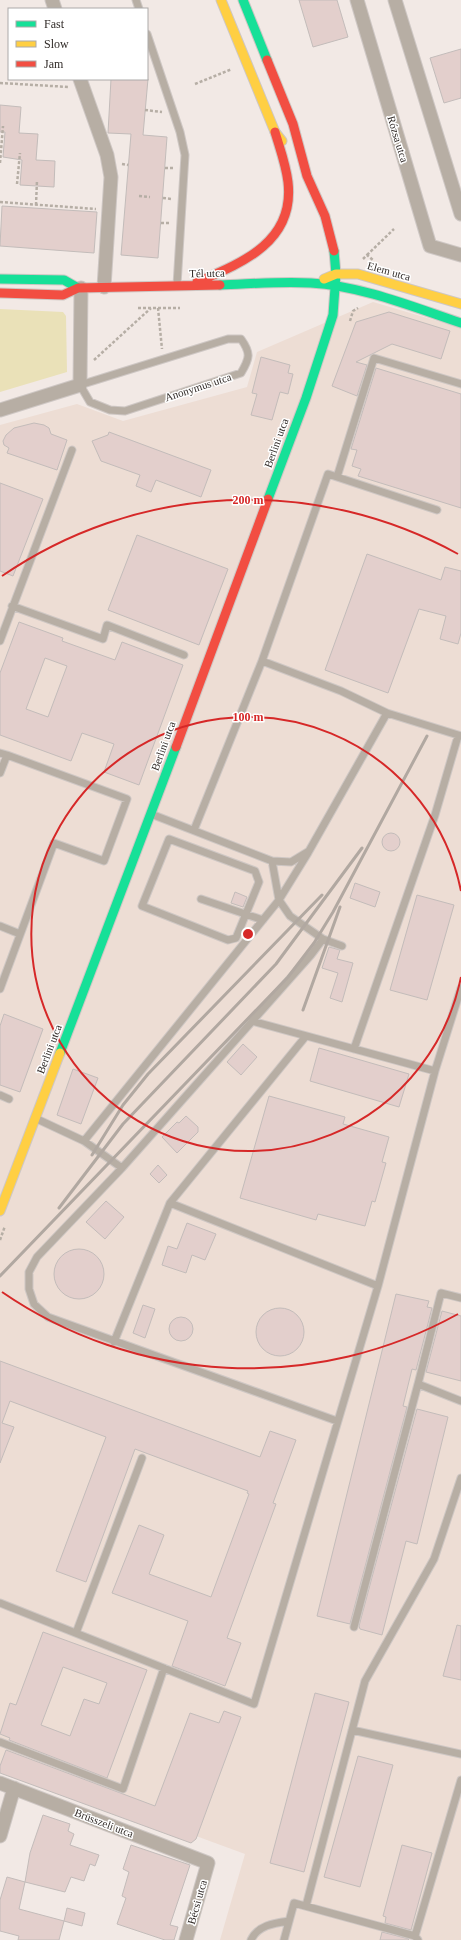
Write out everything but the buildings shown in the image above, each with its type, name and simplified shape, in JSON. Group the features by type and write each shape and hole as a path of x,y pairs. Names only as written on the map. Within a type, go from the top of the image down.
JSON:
{"street":[{"path":"188,285 250,258 267,244 278,230 288,204 287,177 275,132 221,0"},
{"path":"243,0 293,124 307,176 325,216 334,250 336,285 358,290 461,323"},
{"name":"Rózsa utca","path":"357,0 430,246 461,255"},
{"path":"395,0 461,214"},
{"path":"81,82 110,166 111,177 104,287"},
{"path":"275,132 307,176"},
{"name":"Elem utca","path":"311,283 336,274 358,274 461,304"},
{"name":"Tél utca","path":"0,279 64,280 80,288"},
{"name":"Tél utca","path":"0,293 64,295 80,288 188,285 311,283 336,285"},
{"name":"Berlini utca","path":"0,1212 151,814 306,398 332,319 336,285"},
{"path":"80,288 80,385"},
{"name":"Anonymus utca","path":"0,410 80,385"},
{"name":"Brüsszeli utca","path":"0,1783 208,1863"},
{"path":"0,1836 14,1788"},
{"name":"Bécsi utca","path":"186,1940 208,1863"}],"lane":[{"path":"148,37 180,132 185,155 177,286"},
{"name":"Anonymus utca","path":"228,339 241,339 248,349 248,362 242,373 125,411 110,410 90,402 80,385 228,339"},
{"path":"337,477 374,358 461,384"},
{"path":"0,641 72,450"},
{"path":"194,830 262,662 328,474 437,510"},
{"path":"12,606 103,638 107,626 184,655"},
{"path":"262,662 341,691 387,713 459,736 435,815 354,1049"},
{"path":"84,1141 279,900 309,851 387,713"},
{"path":"0,773 3,754 127,799 104,861 54,843 0,989"},
{"path":"151,814 272,861 291,862 309,851"},
{"path":"169,839 255,872 259,882 245,915 236,938 228,940 142,906 169,839"},
{"path":"272,861 279,900 290,916 323,939 342,946"},
{"path":"201,899 263,920"},
{"path":"0,926 20,934"},
{"path":"323,939 311,956 122,1168 37,1257 28,1272 29,1289 34,1304 48,1317 337,1421"},
{"path":"0,1603 254,1704 378,1286 435,1071 461,988"},
{"path":"252,1021 435,1071"},
{"path":"114,1342 170,1203 306,1036"},
{"path":"0,1095 9,1099"},
{"path":"35,1118 84,1141 122,1168"},
{"path":"170,1203 378,1286"},
{"path":"354,1627 441,1294 461,1298"},
{"path":"418,1384 461,1400"},
{"path":"76,1633 142,1458"},
{"path":"306,1906 365,1681 434,1558 461,1478"},
{"path":"0,1742 123,1789 164,1668"},
{"path":"352,1730 461,1754"},
{"path":"284,1940 294,1903 417,1938 461,1780"},
{"path":"251,1940 253,1936 268,1924 289,1921"}],"path":[{"path":"195,84 236,67"},
{"path":"0,83 65,87 81,82"},
{"path":"145,110 162,112"},
{"path":"0,163 3,126"},
{"path":"17,184 20,153"},
{"path":"165,168 175,168"},
{"path":"36,205 37,180"},
{"path":"139,196 150,197"},
{"path":"163,198 173,199"},
{"path":"0,202 109,210"},
{"path":"161,223 172,224"},
{"path":"367,255 394,229"},
{"path":"138,308 180,308"},
{"path":"80,369 94,360 151,308"},
{"path":"158,308 162,359"}],"shaded area":[{"path":"373,302 461,328 461,1940 220,1940 245,1854 0,1764 0,425 77,404 123,421 247,387 257,352"},
{"path":"0,309 63,312 66,316 67,372 0,392"}],"railway":[{"path":"0,1276 288,977 314,943 333,912 427,736"},
{"path":"59,1208 123,1124 276,964 362,848"},
{"path":"92,1155 123,1105 148,1074 322,895"},
{"path":"303,1010 340,907"}],"traffic: fast":[{"path":"243,0 267,60"},
{"path":"268,499 306,398 333,315 336,274 334,251"},
{"path":"0,279 64,280 78,288"},
{"path":"220,285 288,282 330,285 349,288 387,298 461,323"},
{"path":"60,1053 176,747"}],"traffic: slow":[{"path":"221,0 275,132 282,141"},
{"path":"324,279 336,274 358,274 461,304"},
{"path":"0,1211 60,1053"}],"traffic: jam":[{"path":"267,60 293,124 307,176 325,216 334,251"},
{"path":"197,282 247,258 262,247 274,235 283,220 288,203 288,182 275,132"},
{"path":"0,293 63,295 78,288 220,285"},
{"path":"176,747 268,499"}]}
